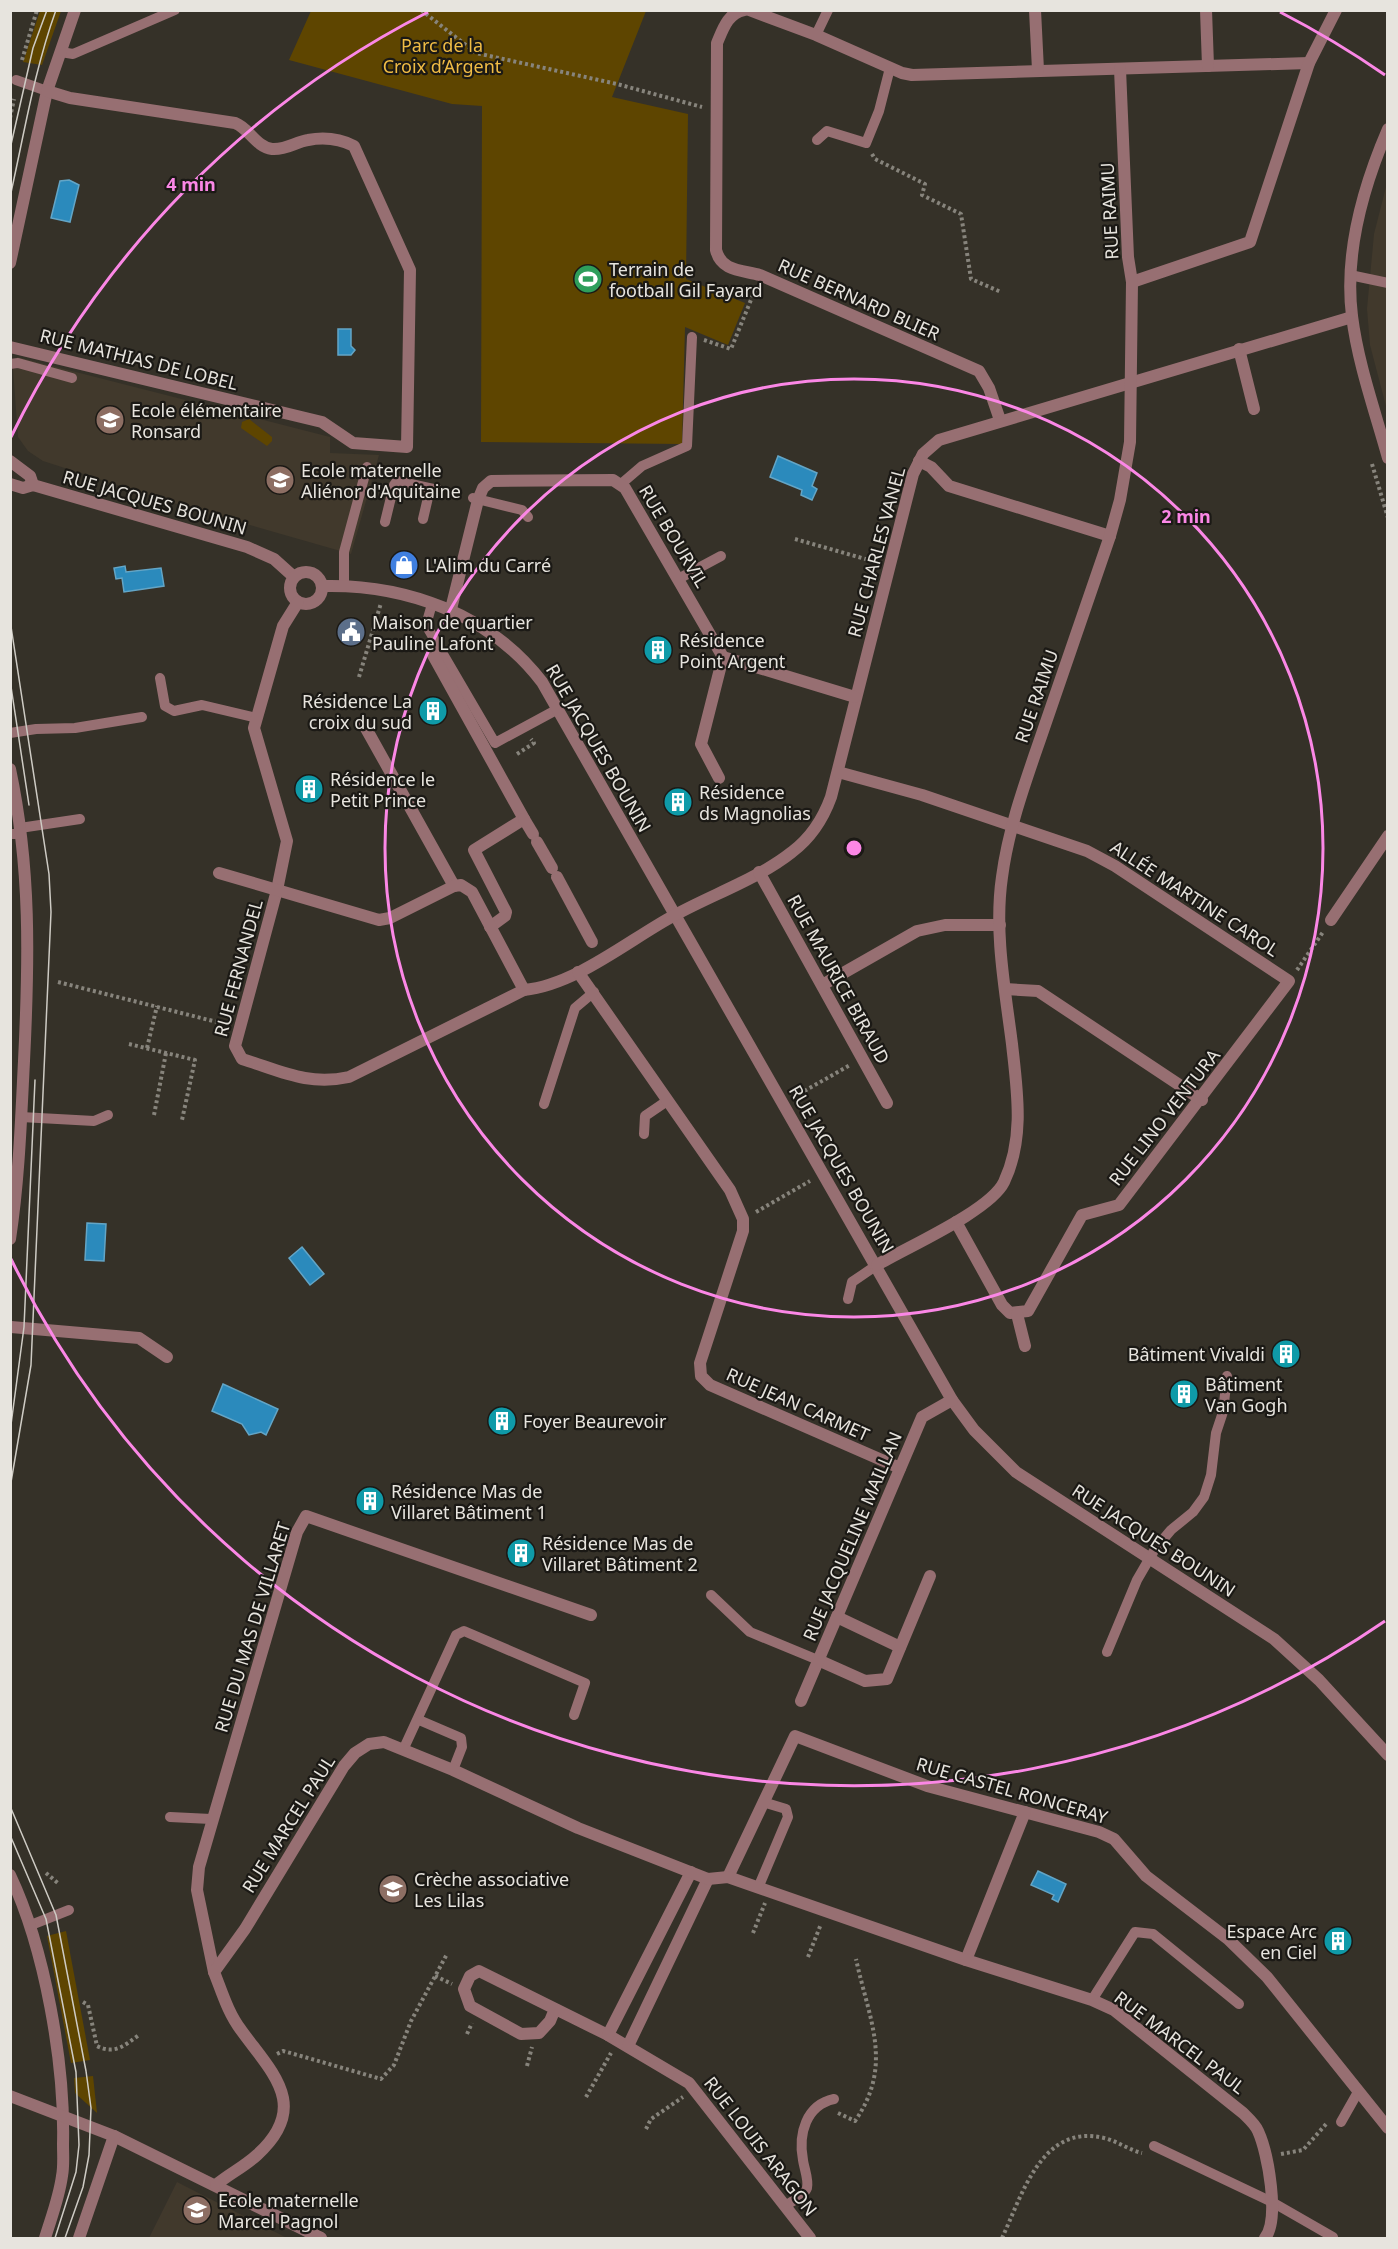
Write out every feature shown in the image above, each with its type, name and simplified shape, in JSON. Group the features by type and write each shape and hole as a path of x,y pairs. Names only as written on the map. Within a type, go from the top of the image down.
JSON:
{"street":[{"path":"10,263 47,91 75,10"},
{"name":"RUE BERNARD BLIER","path":"744,10 737,12 724,24 717,43 716,250 718,259 725,267 760,275 979,371 989,388 1000,420"},
{"path":"750,10 912,75 1309,63"},
{"path":"1035,10 1038,70"},
{"path":"1206,10 1208,66"},
{"path":"1132,282 1250,242 1309,63 1336,10"},
{"name":"RUE RAIMU","path":"877,1265 956,1222 993,1195 1003,1185 1010,1168 1018,1134 1019,1102 1000,926 1001,879 1010,826 1110,536 1128,463 1132,381 1132,282 1128,257 1120,69"},
{"name":"RUE MATHIAS DE LOBEL","path":"10,347 322,422 353,443 407,447 410,270 354,146 341,139 307,140 291,148 270,149 262,146 242,125 235,123 70,98 47,91"},
{"path":"1388,129 1358,214 1350,275 1352,317 1388,458"},
{"name":"RUE CHARLES VANEL","path":"674,915 792,853 823,819 838,772 855,697 914,474 920,461 939,440 1352,317"},
{"path":"1239,349 1254,409"},
{"path":"10,461 30,477 33,485"},
{"path":"920,461 931,467 949,486 1110,536"},
{"name":"RUE BOURVIL","path":"451,609 476,499 491,481 601,479 621,484 680,578 723,657"},
{"name":"RUE JACQUES BOUNIN","path":"10,484 23,488 33,485 247,547 274,559 294,577"},
{"path":"308,571 320,579 322,586 318,599 312,603 298,602 290,590 294,577 308,571"},
{"name":"RUE JACQUES BOUNIN","path":"322,586 344,585 384,591 451,609 493,632 511,646 542,682 558,709 952,1400 974,1430 1016,1472 1274,1639 1319,1680 1388,1755"},
{"name":"RUE FERNANDEL","path":"298,602 283,626 257,718 256,737 287,834 277,890 235,1046 242,1059 314,1082 349,1077 524,990 541,989 578,972 674,915"},
{"path":"433,656 592,942"},
{"path":"719,778 701,744 723,657 855,697"},
{"path":"363,723 454,886"},
{"path":"10,769 29,922 21,1117 10,1239"},
{"name":"ALLÉE MARTINE CAROL","path":"838,772 922,795 1087,851 1115,866 1289,981"},
{"path":"490,927 505,916 506,912 474,850 524,819"},
{"path":"1331,920 1388,836"},
{"name":"RUE MAURICE BIRAUD","path":"759,872 824,984 887,1103"},
{"path":"219,873 379,920 390,918 454,886 461,885 471,892 524,990"},
{"path":"824,984 917,931 930,927 1000,926"},
{"name":"RUE JEAN CARMET","path":"578,972 730,1190 742,1217 739,1249 700,1363 700,1376 710,1385 900,1468"},
{"name":"RUE LINO VENTURA","path":"1017,1314 1028,1311 1038,1297 1082,1215 1119,1205 1202,1100 1289,981"},
{"path":"1005,989 1038,991 1202,1100"},
{"path":"956,1222 1002,1305 1010,1313 1017,1314 1025,1346"},
{"path":"11,1327 139,1338 167,1357"},
{"name":"RUE JACQUELINE MAILLAN","path":"801,1701 922,1417 952,1400"},
{"name":"RUE DU MAS DE VILLARET","path":"214,1972 197,1890 199,1867 211,1819 297,1532 306,1516 591,1615"},
{"path":"818,1660 865,1681 887,1679 930,1576"},
{"path":"837,1617 900,1647"},
{"name":"RUE CASTEL RONCERAY","path":"763,1802 795,1736 927,1786 1100,1832 1114,1839 1146,1876 1228,1939 1267,1977 1388,2128"},
{"name":"RUE MARCEL PAUL","path":"214,1972 245,1929 344,1766 355,1753 369,1744 384,1742 453,1770 545,1814 708,1879 728,1877 1092,2000 1114,2010 1243,2113 1258,2129 1266,2157 1272,2202 1269,2233 1265,2238"},
{"path":"728,1877 763,1802"},
{"path":"966,1959 1025,1812"},
{"path":"618,2041 691,1872"},
{"path":"10,1875 31,1925 51,2018 64,2115 63,2175 45,2238"},
{"path":"618,2041 708,1879"},
{"name":"RUE LOUIS ARAGON","path":"555,2009 550,2021 539,2033 521,2034 470,2006 464,1989 470,1976 479,1971 555,2009 618,2041 689,2083 810,2238"},
{"path":"214,1972 230,2013 263,2057 283,2090 285,2106 279,2126 258,2154 216,2185"},
{"path":"10,2096 114,2136 321,2238"},
{"path":"79,2238 114,2136"}],"lane":[{"path":"61,52 73,54 175,10"},
{"path":"816,35 828,10"},
{"path":"817,140 827,131 866,143 879,111 890,68"},
{"path":"16,80 47,91"},
{"path":"1350,275 1388,283"},
{"path":"621,484 642,466 687,446 692,337"},
{"path":"10,364 18,363 72,378"},
{"path":"344,585 342,558 367,467"},
{"path":"386,522 394,485 397,481 434,490 423,519"},
{"path":"476,499 522,510 528,517"},
{"path":"680,578 721,556"},
{"path":"432,604 426,625 495,743 558,709"},
{"path":"160,678 165,706 174,711 202,705 257,718"},
{"path":"10,733 36,729 75,728 142,717"},
{"path":"17,832 80,819"},
{"path":"544,1104 575,1008 594,992"},
{"path":"644,1134 645,1116 667,1101"},
{"path":"21,1117 94,1121 108,1115"},
{"path":"848,1299 852,1282 877,1265"},
{"path":"1107,1652 1137,1580 1149,1559 1171,1530 1193,1512 1204,1497 1212,1475 1216,1433 1223,1412 1227,1376"},
{"path":"711,1595 750,1632 818,1660"},
{"path":"404,1749 456,1635 464,1631 585,1683 573,1715"},
{"path":"419,1720 461,1738 462,1747 453,1770"},
{"path":"763,1802 786,1809 788,1816 764,1889"},
{"path":"170,1817 211,1819"},
{"path":"31,1925 69,1910"},
{"path":"1092,2000 1135,1932 1153,1934 1239,2004"},
{"path":"1341,2122 1358,2092"},
{"path":"786,2206 805,2192 808,2185 802,2156 802,2133 806,2120 820,2105 834,2099"},
{"path":"1154,2146 1272,2202 1333,2236"}],"path":[{"path":"22,60 37,10"},
{"path":"421,10 476,53 617,84 717,111"},
{"path":"10,118 14,99"},
{"path":"866,143 874,159 925,184 922,195 961,214 971,279 1001,292"},
{"path":"692,337 731,349 755,291"},
{"path":"795,539 889,566"},
{"path":"359,677 384,591"},
{"path":"1289,981 1331,920"},
{"path":"58,982 229,1025"},
{"path":"147,1048 157,1006"},
{"path":"129,1044 195,1060 182,1120"},
{"path":"154,1114 166,1053"},
{"path":"783,1103 862,1058"},
{"path":"742,1217 753,1214 823,1173"},
{"path":"46,1873 59,1884"},
{"path":"753,1933 764,1889"},
{"path":"808,1957 825,1911"},
{"path":"283,2051 381,2079 394,2065 411,2021 447,1954"},
{"path":"820,2105 855,2121 869,2101 876,2080 878,2056 856,1959"},
{"path":"83,2002 88,2005 97,2046 106,2050 117,2050 139,2035"},
{"path":"586,2097 618,2041"},
{"path":"646,2129 651,2119 693,2089"},
{"path":"1266,2157 1303,2150 1331,2119 1341,2122"},
{"path":"1002,2238 1029,2175 1042,2158 1060,2143 1083,2137 1103,2138 1141,2154 1154,2146"}],"shaded area":[{"path":"1387,183 1387,410 1370,345 1367,309 1374,234"},
{"path":"17,357 330,437 330,453 379,455 351,554 180,505 43,461 28,451 18,437 13,369 18,369"},
{"name":"Ecole maternelle Marcel Pagnol","path":"177,2182 287,2238 149,2238"}],"green space":[{"path":"40,11 61,11 42,65 23,62"},
{"name":"Terrain de football Gil Fayard","path":"311,11 646,11 612,97 688,114 686,279 745,303 728,345 685,327 682,444 481,442 482,106 452,104 289,60"},
{"path":"249,419 272,437 272,441 267,446 241,428 242,422"},
{"path":"66,1931 90,2060 71,2063 47,1936"},
{"path":"93,2076 97,2113 75,2093 74,2078"}],"water":[{"path":"69,180 79,185 70,222 51,218 60,181"},
{"path":"338,329 351,329 351,346 355,350 351,355 338,355"},
{"path":"778,456 817,473 812,486 817,489 812,500 801,495 802,490 770,477"},
{"path":"125,566 126,572 161,568 164,586 124,592 122,578 116,579 114,568"},
{"path":"87,1223 106,1224 104,1261 85,1260"},
{"path":"302,1247 324,1274 310,1285 289,1258"},
{"path":"223,1384 278,1409 266,1435 261,1432 249,1435 242,1424 212,1411"},
{"path":"1038,1871 1066,1884 1058,1902 1052,1899 1054,1895 1031,1885"}],"tram line":[{"path":"10,149 33,48 47,10"},
{"path":"10,197 35,80 56,10"},
{"path":"10,620 49,874 51,912 31,1365 10,1488"},
{"path":"10,680 29,805"},
{"path":"10,1432 24,1327 35,1080"},
{"path":"10,1806 56,1915 91,2108 89,2155 83,2187 65,2238"},
{"path":"10,1835 46,1919 76,2072 79,2145 76,2172 55,2238"}],"place":[{"name":"Terrain de football Gil Fayard","path":"588,279"},
{"name":"Ecole élémentaire Ronsard","path":"110,420"},
{"name":"Ecole maternelle Aliénor d'Aquitaine","path":"280,480"},
{"name":"L'Alim du Carré","path":"404,565"},
{"name":"Maison de quartier Pauline Lafont","path":"351,632"},
{"name":"Résidence Point Argent","path":"658,650"},
{"name":"Résidence La croix du sud","path":"433,711"},
{"name":"Résidence le Petit Prince","path":"309,789"},
{"name":"Résidence ds Magnolias","path":"678,802"},
{"name":"Bâtiment Vivaldi","path":"1286,1354"},
{"name":"Bâtiment Van Gogh","path":"1184,1394"},
{"name":"Foyer Beaurevoir","path":"502,1421"},
{"name":"Résidence Mas de Villaret Bâtiment 1","path":"370,1501"},
{"name":"Résidence Mas de Villaret Bâtiment 2","path":"521,1553"},
{"name":"Crèche associative Les Lilas","path":"393,1889"},
{"name":"Espace Arc en Ciel","path":"1338,1941"},
{"name":"Ecole maternelle Marcel Pagnol","path":"197,2210"}],"park label":[{"name":"Parc de la Croix d’Argent","path":"442,55"}]}
